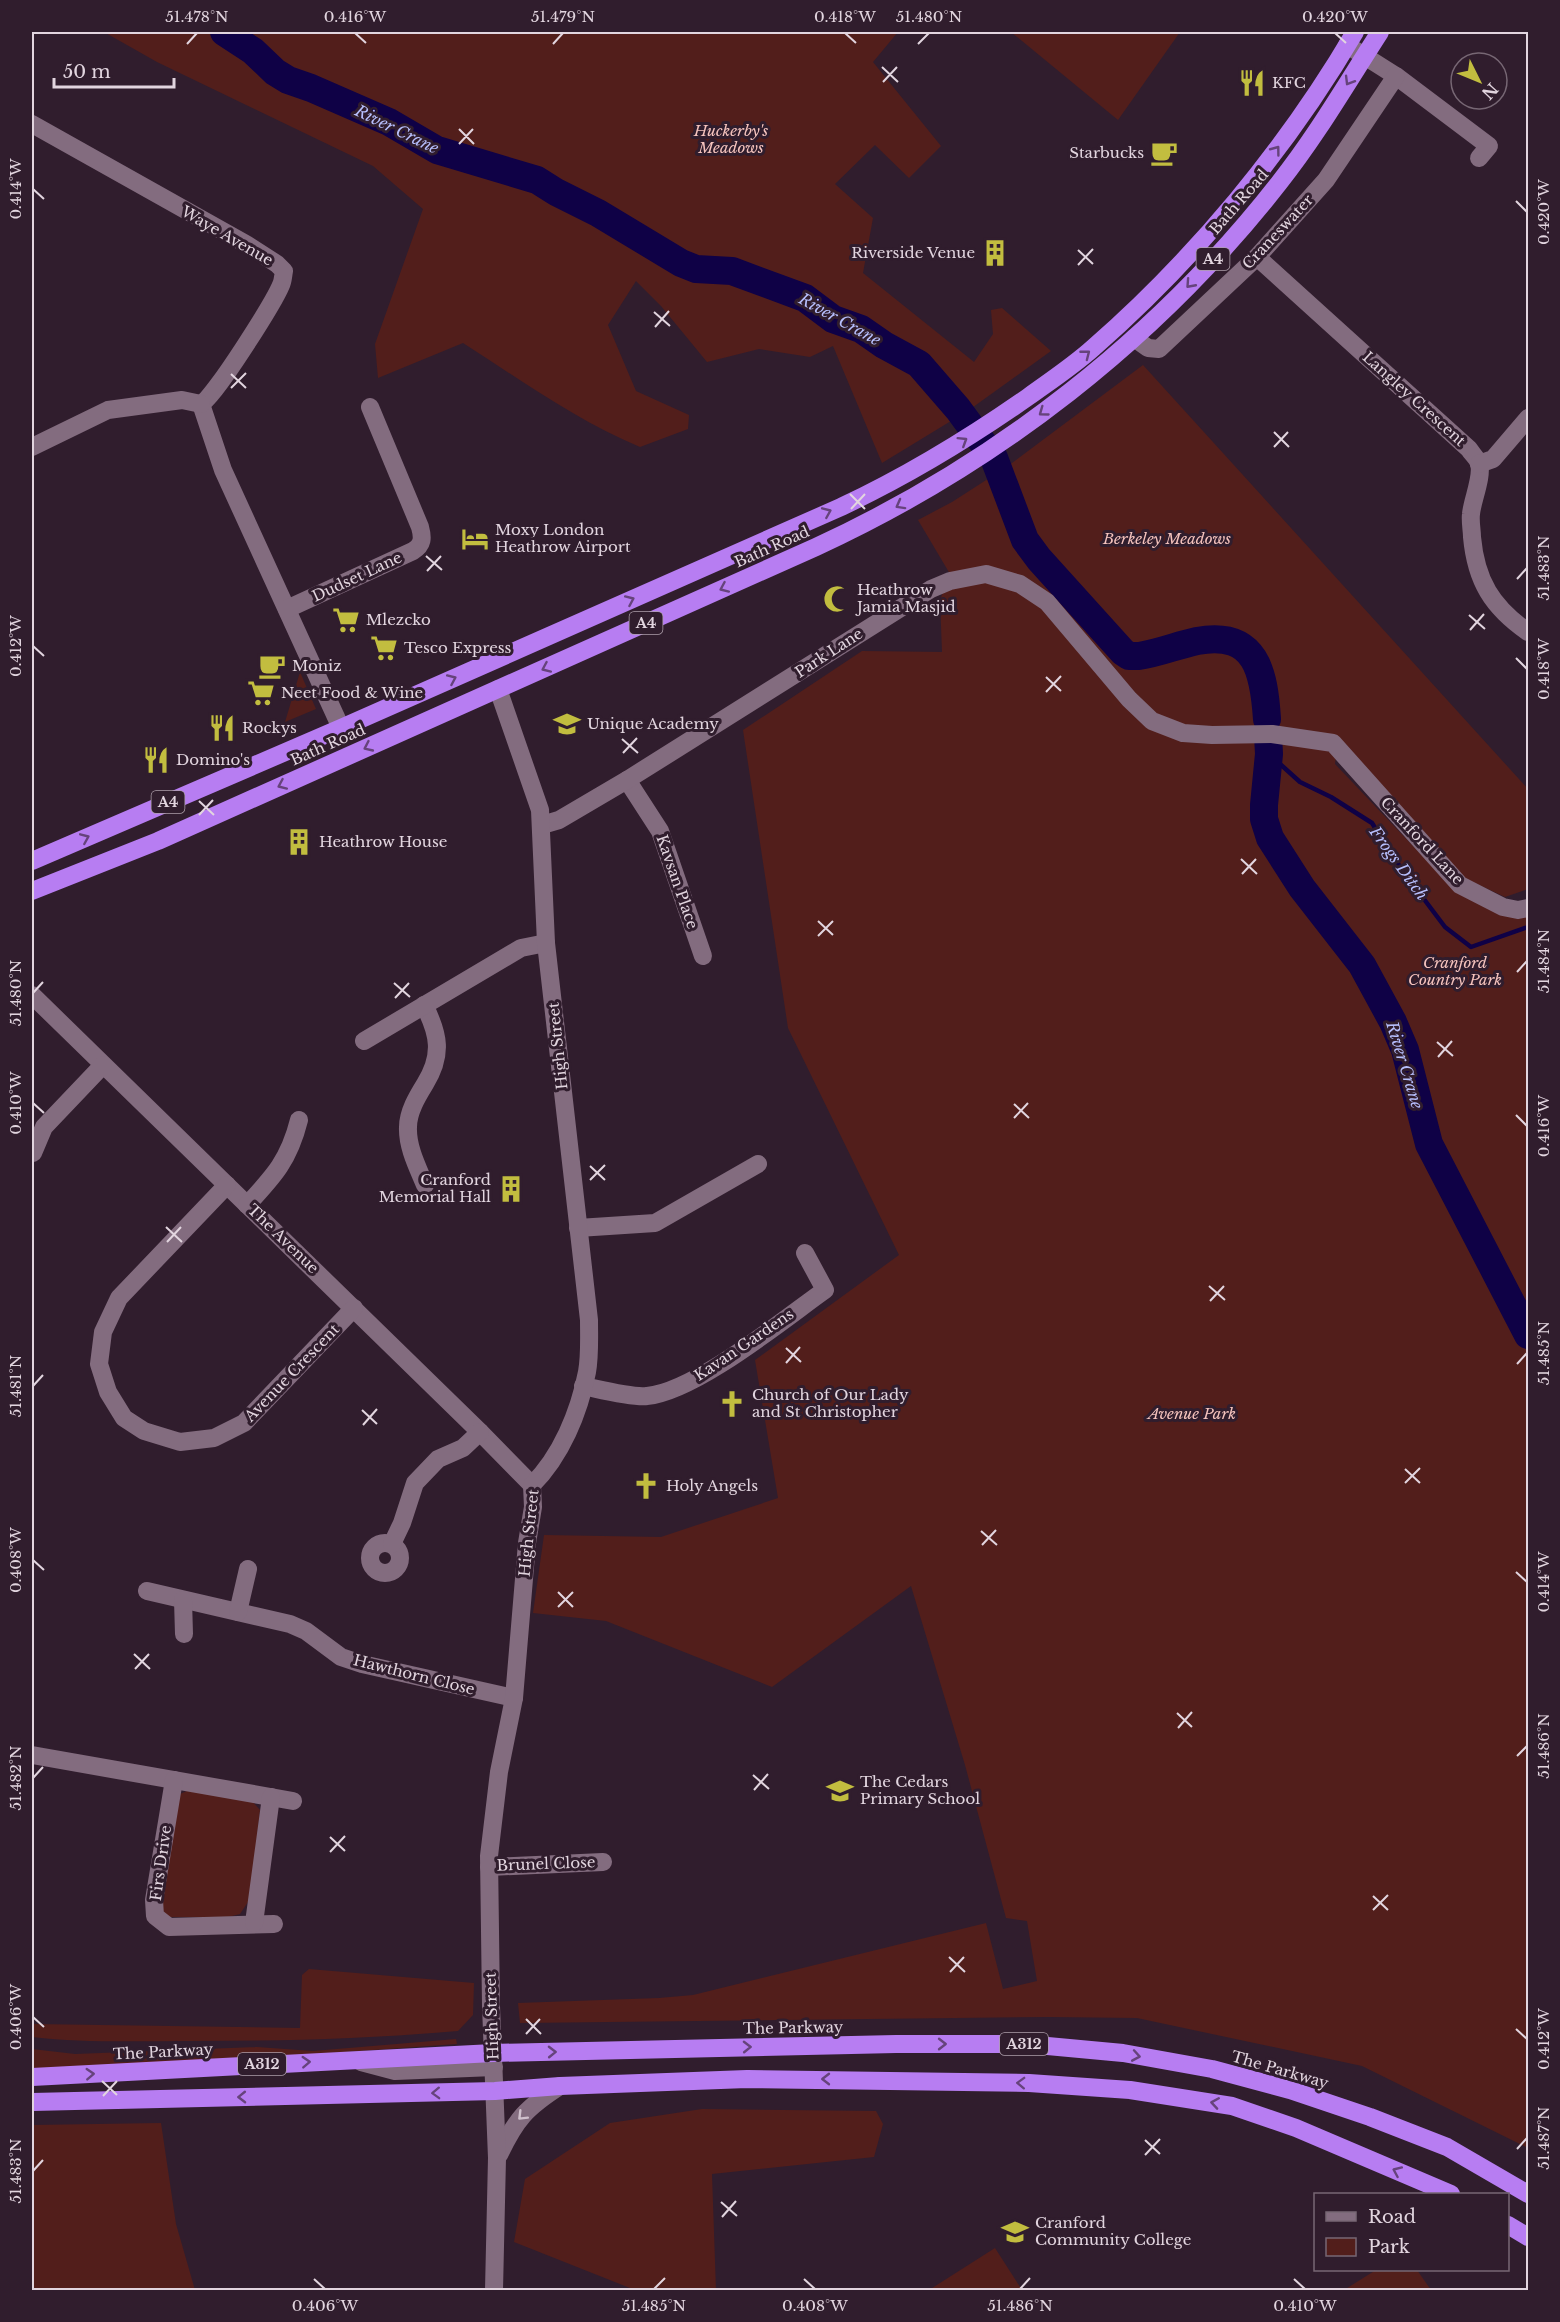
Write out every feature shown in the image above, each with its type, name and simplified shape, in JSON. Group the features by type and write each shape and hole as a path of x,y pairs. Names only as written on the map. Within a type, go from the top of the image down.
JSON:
{"highway":[{"name":"Bath Road","path":"32,891 158,841 842,535 951,476 1096,373 1182,293 1268,197 1305,148 1380,32"},
{"name":"Bath Road","path":"32,861 341,728 850,502 938,458 1092,350 1172,272 1263,167 1318,90 1351,38"},
{"path":"336,762 343,749 344,736 341,728"},
{"name":"The Parkway","path":"32,2077 350,2060 494,2060 943,2044 1026,2044 1123,2054 1212,2069 1290,2090 1448,2147 1528,2194"},
{"name":"A312","path":"32,2102 495,2091 560,2086 747,2079 1029,2083 1130,2090 1232,2106 1296,2128 1448,2193"},
{"path":"1509,2226 1528,2237"}],"street":[{"path":"1351,38 1365,56 1396,76 1489,146"},
{"name":"Craneswater","path":"1134,338 1148,348 1159,350 1257,258 1326,180 1396,76"},
{"name":"Waye Avenue","path":"32,124 246,244 284,271 282,283 263,315 214,392 207,401 201,404"},
{"name":"Langley Crescent","path":"1257,258 1469,449 1479,464"},
{"path":"32,447 108,410 182,400 201,404 223,470 341,728"},
{"name":"Dudset Lane","path":"287,609 413,551 421,543 423,537 420,527 370,407"},
{"path":"1528,418 1493,459 1479,464 1480,472 1470,516 1474,560 1484,584 1497,605 1511,620 1528,632"},
{"name":"Park Lane","path":"542,825 559,820 627,780 931,589 950,581 986,574 1020,584 1047,602 1129,699 1152,721 1183,732 1212,735 1272,734 1333,743"},
{"name":"High Street","path":"494,2290 497,2158 489,1867 491,1829 499,1773 514,1698 527,1543 533,1508 532,1485 547,1470 558,1453 573,1417 587,1371 589,1320 546,943 542,825 537,796 498,689"},
{"name":"Cranford Lane","path":"1333,743 1460,885 1503,907 1518,910 1528,908"},
{"name":"Kavsan Place","path":"627,780 660,831 703,956"},
{"path":"364,1041 521,948 546,943"},
{"name":"The Avenue","path":"34,1002 103,1065 354,1308 532,1485"},
{"path":"424,1005 434,1025 437,1051 432,1071 415,1102 408,1130 412,1151 425,1185"},
{"path":"33,1153 44,1127 103,1065"},
{"path":"247,1205 282,1165 293,1142 299,1120"},
{"path":"578,1228 655,1223 758,1164"},
{"name":"Avenue Crescent","path":"227,1185 119,1298 102,1332 99,1364 108,1392 124,1418 144,1431 180,1442 214,1438 244,1423 354,1308"},
{"name":"Kavan Gardens","path":"583,1386 646,1396 681,1386 730,1358 825,1290 805,1253"},
{"path":"392,1544 402,1523 415,1483 438,1459 463,1448 480,1432"},
{"path":"238,1612 248,1569"},
{"name":"Hawthorn Close","path":"147,1592 298,1627 341,1657 362,1664 514,1698"},
{"path":"183,1600 184,1634"},
{"path":"32,1755 293,1801"},
{"name":"Firs Drive","path":"174,1780 154,1900 155,1916 169,1926 274,1924"},
{"path":"254,1923 271,1797"},
{"name":"Brunel Close","path":"489,1867 603,1862"},
{"path":"497,2158 519,2118 542,2097 560,2086"}],"green space":[{"name":"Huckerby's Meadows","path":"104,32 898,32 873,62 941,146 909,178 875,145 835,184 873,218 863,273 974,362 993,334 991,310 1002,308 1051,351 969,410 882,463 833,346 810,357 759,349 707,362 661,306 636,281 608,325 636,391 689,415 688,429 640,447 594,425 463,343 378,378 375,344 423,209 373,166 157,62"},
{"path":"1011,32 1180,32 1118,120"},
{"name":"Avenue Park","path":"1143,365 1528,789 1528,889 1505,897 1464,878 1338,738 1335,764 1453,888 1528,915 1528,2148 1362,2066 1137,2018 520,2023 518,2003 693,1995 986,1923 1003,1989 1037,1981 1027,1921 1006,1918 965,1765 911,1586 772,1687 606,1621 533,1613 544,1535 661,1537 778,1498 755,1360 899,1255 788,1028 743,730 862,651 942,652 940,600 950,574 918,520 952,502 1008,466"},
{"path":"300,672 316,709 285,722"},
{"path":"189,1790 253,1802 260,1810 250,1899 240,1914 228,1917 169,1917 163,1911 161,1903 180,1794"},
{"path":"309,1969 474,1983 473,2015 458,2031 357,2038 129,2041 32,2037 32,2024 300,2028 302,1975"},
{"path":"456,2039 457,2044 135,2067 32,2070 32,2049 75,2054 257,2047 313,2051"},
{"path":"702,2109 876,2111 883,2124 874,2157 712,2174 716,2290 635,2290 514,2242 525,2179 610,2123"},
{"path":"161,2123 176,2224 195,2290 32,2290 32,2125"},
{"path":"995,2248 1022,2290 929,2290"},
{"path":"1374,2271 1418,2271 1431,2290 1344,2290"}],"waterway":[{"name":"River Crane","path":"224,32 253,51 275,72 288,80 389,122 437,150 537,180 598,213 681,263 696,269 732,271 805,298 833,319 861,329 884,345 919,364 958,409 994,458 1025,540 1039,559 1123,652 1129,656 1139,656 1197,641 1217,639 1233,642 1245,649 1259,671 1266,702 1267,719"},
{"path":"239,41 245,32"},
{"name":"River Crane","path":"1268,735 1269,754 1264,819 1270,838 1302,888 1362,965 1393,1022 1405,1050 1429,1144 1528,1335"},
{"name":"Frogs Ditch","path":"1269,754 1300,782 1331,797 1372,823 1402,870 1445,927 1471,947 1528,927"}],"place":[{"name":"KFC","path":"1252,83"},
{"name":"Starbucks","path":"1164,153"},
{"name":"Riverside Venue","path":"995,253"},
{"name":"Moxy London Heathrow Airport","path":"475,539"},
{"name":"Heathrow Jamia Masjid","path":"837,599"},
{"name":"Mlezcko","path":"346,620"},
{"name":"Tesco Express","path":"384,648"},
{"name":"Moniz","path":"272,666"},
{"name":"Neet Food & Wine","path":"261,693"},
{"name":"Unique Academy","path":"567,724"},
{"name":"Rockys","path":"222,728"},
{"name":"Domino's","path":"156,760"},
{"name":"Heathrow House","path":"299,842"},
{"name":"Cranford Memorial Hall","path":"511,1189"},
{"name":"Church of Our Lady and St Christopher","path":"732,1404"},
{"name":"Holy Angels","path":"646,1486"},
{"name":"The Cedars Primary School","path":"840,1791"},
{"name":"Cranford Community College","path":"1015,2232"}],"park label":[{"name":"Berkeley Meadows","path":"1167,539"},
{"name":"Cranford Country Park","path":"1455,972"}]}
